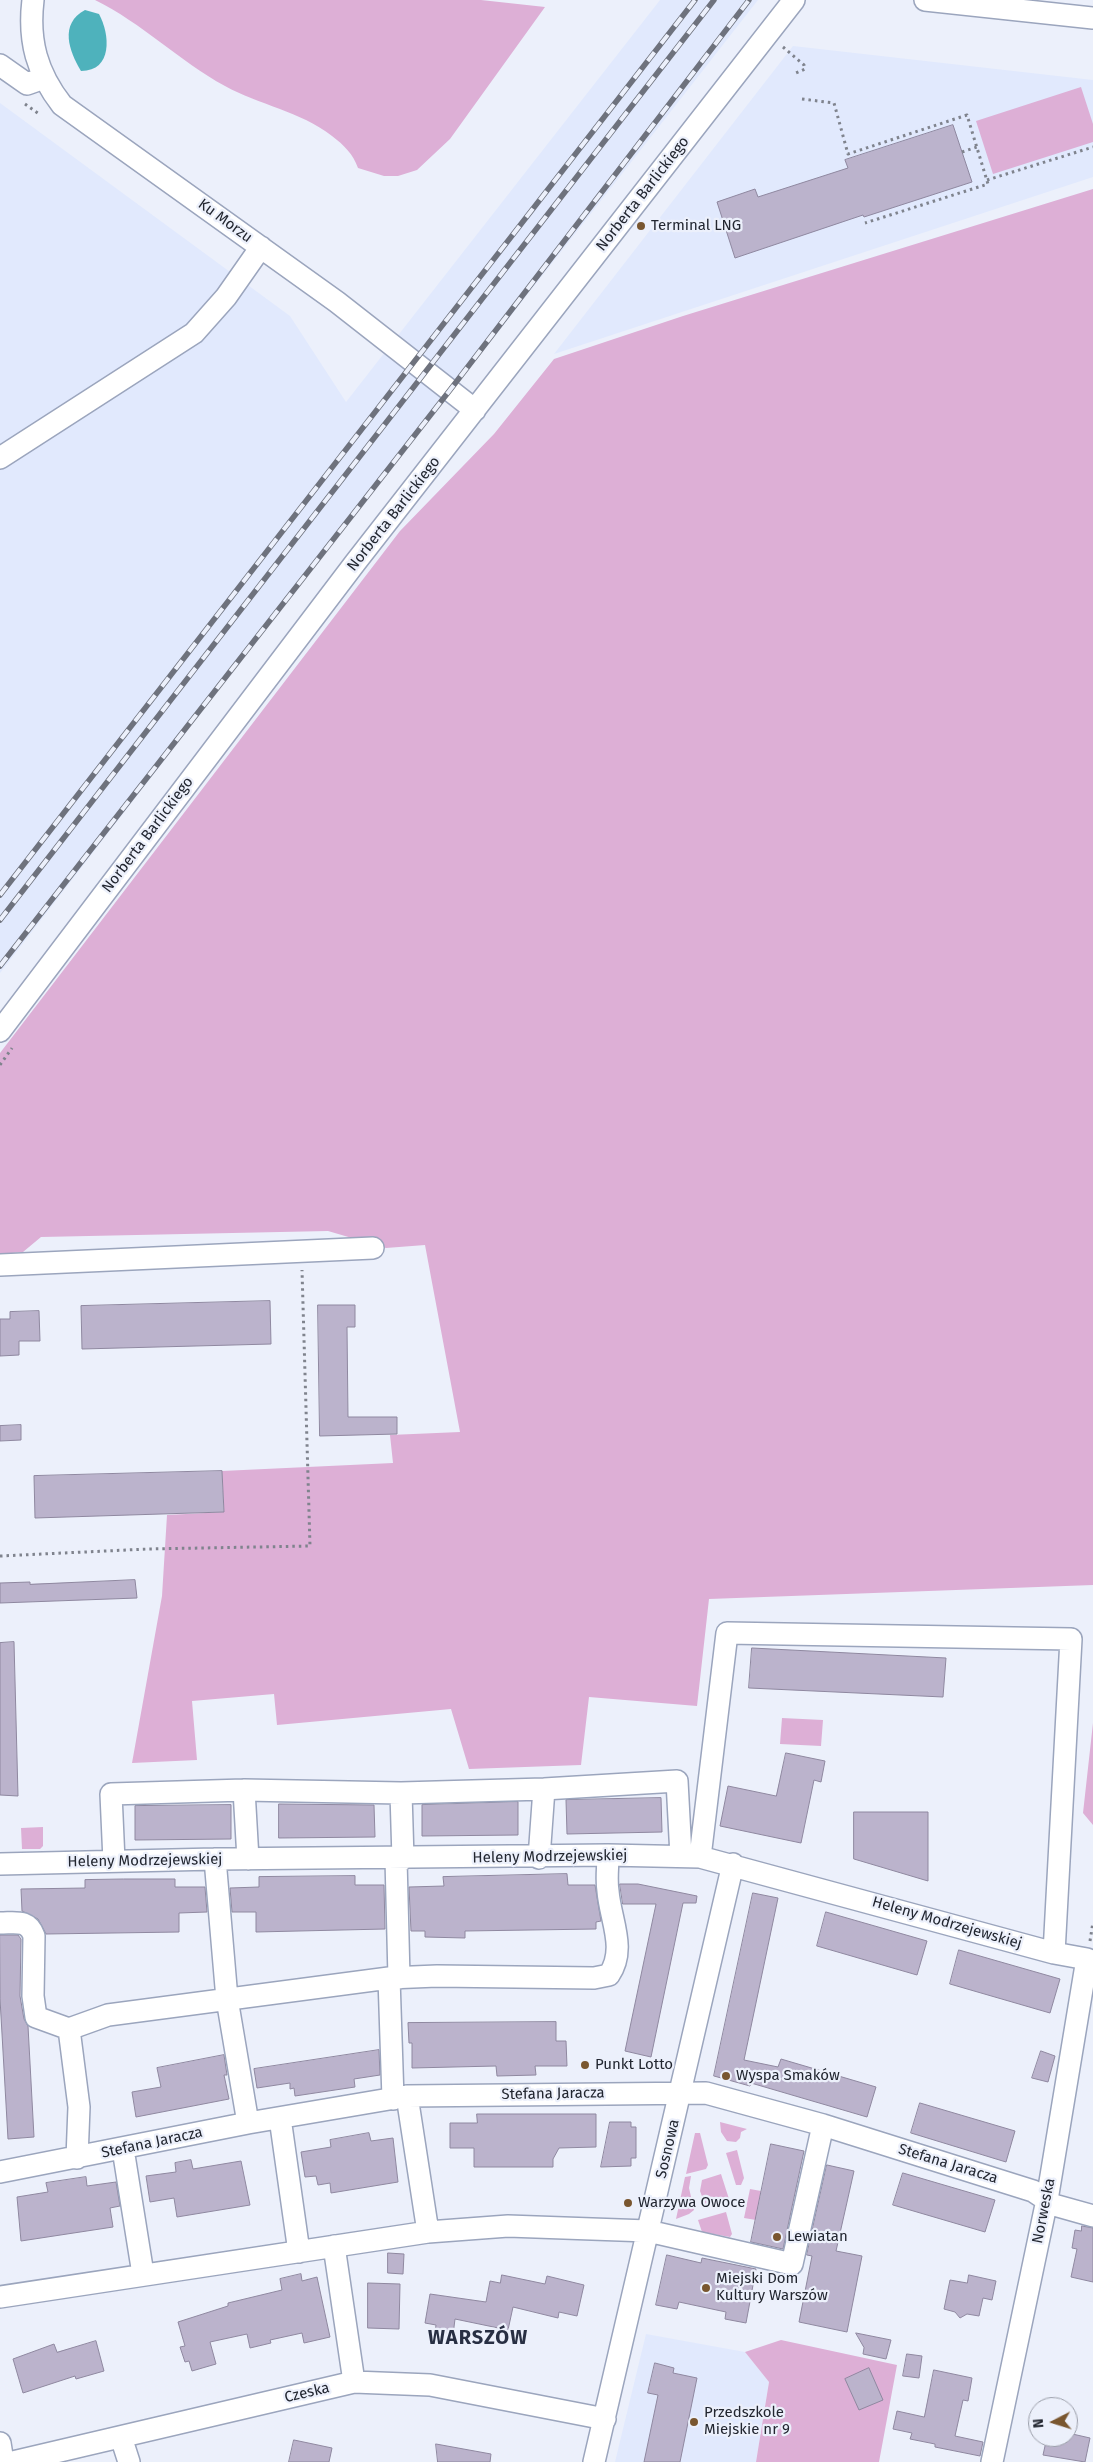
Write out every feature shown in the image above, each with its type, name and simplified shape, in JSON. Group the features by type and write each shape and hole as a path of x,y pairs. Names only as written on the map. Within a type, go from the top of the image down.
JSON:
{"street":[{"name":"Ku Morzu","path":"33,0 31,31 33,46 44,78 62,105 337,302 474,410"},
{"name":"Norberta Barlickiego","path":"0,1031 259,689 794,0"},
{"path":"925,0 1093,18"},
{"path":"0,65 27,84 44,78"},
{"path":"0,458 194,333 226,297 261,247"},
{"path":"0,1265 373,1248"},
{"path":"691,1856 727,1633 1071,1639 1054,1953"},
{"path":"114,1861 111,1794 244,1790 401,1793 544,1789 677,1781 691,1856"},
{"path":"539,1858 544,1789"},
{"path":"244,1790 248,1859"},
{"path":"401,1793 394,1978 400,2098 428,2232"},
{"path":"0,1923 25,1923 31,1928 34,1936 33,1996 36,2016 68,2029 108,2015 394,1978 437,1976 594,1978 609,1975 614,1967 619,1951 607,1890 608,1855"},
{"name":"Heleny Modrzejewskiej","path":"0,1864 214,1859 539,1858 608,1855 691,1856 733,1864 1054,1953 1087,1959"},
{"path":"214,1859 227,1999 248,2122"},
{"name":"Sosnowa","path":"594,2462 733,1864"},
{"name":"Norweska","path":"992,2462 1047,2200 1087,1959"},
{"path":"68,2029 79,2107 77,2158"},
{"name":"Stefana Jaracza","path":"0,2172 123,2149 248,2122 400,2098 706,2093 823,2125 1033,2191 1072,2212 1093,2216"},
{"path":"280,2118 299,2252"},
{"path":"0,2297 428,2232 508,2226 648,2231 792,2264 823,2125"},
{"path":"123,2149 143,2274"},
{"path":"334,2246 354,2382"},
{"name":"Czeska","path":"14,2462 354,2382 439,2386 604,2419"},
{"path":"121,2437 129,2462"},
{"path":"0,2443 3,2462"}],"path":[{"path":"783,42 781,46 804,65 805,69 796,73"},
{"path":"802,98 834,103 848,154 967,115 988,184 865,223"},
{"path":"962,152 976,147"},
{"path":"987,180 1093,147"},
{"path":"0,1556 148,1549 310,1546 301,1252"}],"shaded area":[{"path":"95,0 481,0 545,7 450,139 417,170 398,176 384,176 358,168 354,158 344,146 320,127 225,86 129,20"},
{"path":"660,0 758,0 261,635 0,973 0,103 290,316 346,402"},
{"path":"793,46 1093,80 1093,177 554,354"},
{"path":"1081,87 1093,124 1093,142 993,174 976,121"},
{"path":"1093,189 1093,1585 709,1599 697,1706 589,1697 581,1765 469,1769 451,1709 277,1725 274,1694 192,1701 197,1760 132,1763 162,1596 167,1515 224,1512 222,1471 393,1463 390,1435 460,1432 425,1245 386,1248 328,1231 41,1237 23,1252 0,1254 0,1053 400,531 494,434 554,359 683,316"},
{"path":"782,1718 823,1720 821,1746 780,1744"},
{"path":"1093,1723 1093,1825 1083,1813"},
{"path":"43,1827 43,1846 40,1849 22,1849 21,1828"},
{"path":"720,2122 747,2129 741,2132 740,2138 736,2142 727,2141 721,2132"},
{"path":"695,2133 700,2133 708,2165 706,2169 686,2174"},
{"path":"737,2150 744,2178 741,2185 736,2185 726,2153"},
{"path":"721,2174 729,2199 706,2207 700,2191 702,2180"},
{"path":"691,2176 689,2188 694,2210 676,2219 685,2177"},
{"path":"750,2189 761,2191 756,2220 744,2218"},
{"path":"726,2212 732,2234 730,2237 702,2232 698,2220"},
{"name":"Przedszkole Miejskie nr 9","path":"646,2334 745,2352 769,2382 756,2462 615,2462"},
{"path":"781,2340 897,2365 879,2462 756,2462 769,2382 745,2352"}],"water":[{"path":"85,10 99,14 103,22 107,41 104,58 99,65 81,71 70,47 69,30 77,16"}],"building":[{"path":"953,125 972,182 864,217 863,215 735,258 717,202 755,189 758,197 848,168 845,160"},
{"path":"270,1301 271,1344 82,1349 81,1306"},
{"path":"318,1305 355,1305 355,1327 347,1327 348,1417 397,1417 397,1434 320,1436"},
{"path":"39,1311 40,1341 19,1341 19,1355 0,1356 0,1319 10,1319 10,1312"},
{"path":"21,1425 21,1440 0,1441 0,1426"},
{"path":"222,1471 224,1512 35,1518 34,1476"},
{"path":"135,1580 137,1598 0,1603 0,1583 30,1582 30,1584"},
{"path":"14,1642 18,1796 0,1795 0,1643"},
{"path":"752,1648 946,1658 943,1697 749,1688"},
{"path":"786,1753 825,1761 821,1782 814,1780 801,1843 720,1826 728,1786 776,1796"},
{"path":"661,1798 662,1832 567,1834 566,1800"},
{"path":"518,1802 518,1835 422,1836 422,1805"},
{"path":"279,1804 374,1805 375,1837 279,1838"},
{"path":"231,1805 231,1839 135,1840 135,1806"},
{"path":"854,1812 928,1812 928,1881 854,1859"},
{"path":"567,1874 568,1885 595,1885 601,1921 596,1922 596,1929 465,1931 465,1938 425,1937 425,1931 411,1931 409,1887 444,1886 443,1877"},
{"path":"355,1876 355,1885 384,1885 385,1929 256,1932 256,1912 232,1912 230,1888 259,1887 259,1877"},
{"path":"175,1879 175,1887 205,1887 207,1912 179,1913 179,1932 46,1934 38,1919 22,1911 21,1889 85,1888 85,1880"},
{"path":"620,1884 638,1884 697,1896 696,1903 683,1903 651,2057 625,2051 656,1904 623,1904"},
{"path":"753,1893 778,1898 744,2060 778,2067 781,2059 876,2087 867,2117 751,2083 750,2086 714,2076"},
{"path":"826,1912 927,1941 917,1975 817,1946"},
{"path":"0,1935 18,1935 21,1939 20,1996 24,2019 28,2026 34,2137 8,2139 0,1999"},
{"path":"959,1950 1060,1979 1050,2013 950,1984"},
{"path":"556,2022 556,2041 566,2041 567,2066 535,2066 536,2075 497,2076 496,2066 412,2068 412,2043 409,2043 408,2023"},
{"path":"379,2050 380,2075 354,2079 355,2087 295,2096 294,2088 290,2089 290,2083 257,2088 254,2069"},
{"path":"1041,2051 1055,2056 1048,2082 1032,2078"},
{"path":"224,2055 227,2075 224,2075 229,2099 136,2117 132,2092 161,2087 157,2068"},
{"path":"920,2103 1015,2131 1006,2162 911,2133"},
{"path":"477,2114 596,2114 596,2147 559,2148 553,2159 553,2167 474,2167 474,2148 450,2148 450,2123 477,2123"},
{"path":"610,2122 631,2122 631,2127 636,2127 636,2158 631,2158 631,2166 601,2167"},
{"path":"369,2133 371,2141 393,2138 398,2182 331,2193 330,2183 318,2185 316,2176 305,2177 301,2152 331,2147 330,2140"},
{"path":"771,2144 804,2151 783,2249 751,2242"},
{"path":"191,2160 193,2169 241,2161 250,2205 177,2217 174,2198 150,2202 146,2176 176,2172 175,2163"},
{"path":"827,2165 854,2171 836,2251 862,2256 847,2332 799,2322 812,2256 807,2255"},
{"path":"903,2173 995,2200 985,2232 893,2205"},
{"path":"86,2177 87,2186 116,2182 120,2206 110,2208 113,2227 21,2241 17,2197 48,2192 46,2183"},
{"path":"1082,2226 1093,2228 1093,2282 1071,2277 1077,2249 1072,2248 1075,2230 1081,2231"},
{"path":"388,2253 404,2254 403,2274 388,2273"},
{"name":"Miejski Dom Kultury Warszów","path":"667,2255 701,2263 702,2258 756,2269 746,2323 725,2319 726,2312 679,2302 677,2309 656,2305"},
{"path":"301,2274 302,2281 317,2277 330,2337 304,2343 302,2333 270,2340 271,2343 250,2348 247,2334 210,2342 216,2364 192,2371 189,2361 185,2362 180,2347 185,2346 178,2322 228,2306 228,2303 282,2290 280,2279"},
{"path":"502,2275 545,2284 547,2276 584,2285 577,2316 559,2312 558,2318 513,2307 508,2330 455,2319 452,2343 434,2340 436,2325 425,2323 430,2294 486,2302 490,2281 500,2283"},
{"path":"969,2275 996,2281 992,2300 983,2298 979,2316 967,2314 960,2318 955,2312 944,2309 950,2280 967,2283"},
{"path":"368,2283 400,2284 399,2329 368,2328"},
{"path":"856,2333 891,2340 886,2359 863,2354 864,2348"},
{"path":"96,2341 104,2371 76,2379 75,2376 23,2393 13,2359 54,2344 57,2352"},
{"path":"907,2354 922,2356 919,2378 903,2376"},
{"path":"655,2363 674,2368 673,2373 697,2378 680,2462 644,2462 658,2395 648,2393"},
{"path":"869,2368 883,2400 859,2410 845,2379"},
{"path":"934,2370 972,2378 968,2401 963,2400 955,2436 983,2442 980,2456 935,2447 935,2444 910,2439 912,2433 893,2429 897,2411 924,2417"},
{"path":"1078,2435 1090,2438 1085,2462 1043,2455 1045,2447 1078,2447"},
{"path":"294,2440 332,2448 329,2462 289,2462"},
{"path":"436,2444 491,2454 490,2462 438,2462"}],"railway":[{"path":"0,895 695,0"},
{"path":"0,920 714,0"},
{"path":"0,966 450,390 749,0"}],"place":[{"name":"Terminal LNG","path":"641,226"},
{"name":"Punkt Lotto","path":"585,2065"},
{"name":"Wyspa Smaków","path":"726,2076"},
{"name":"Warzywa Owoce","path":"628,2203"},
{"name":"Lewiatan","path":"777,2237"},
{"name":"Miejski Dom Kultury Warszów","path":"706,2288"},
{"name":"Przedszkole Miejskie nr 9","path":"694,2422"}],"district":[{"name":"WARSZÓW","path":"478,2338"}]}
